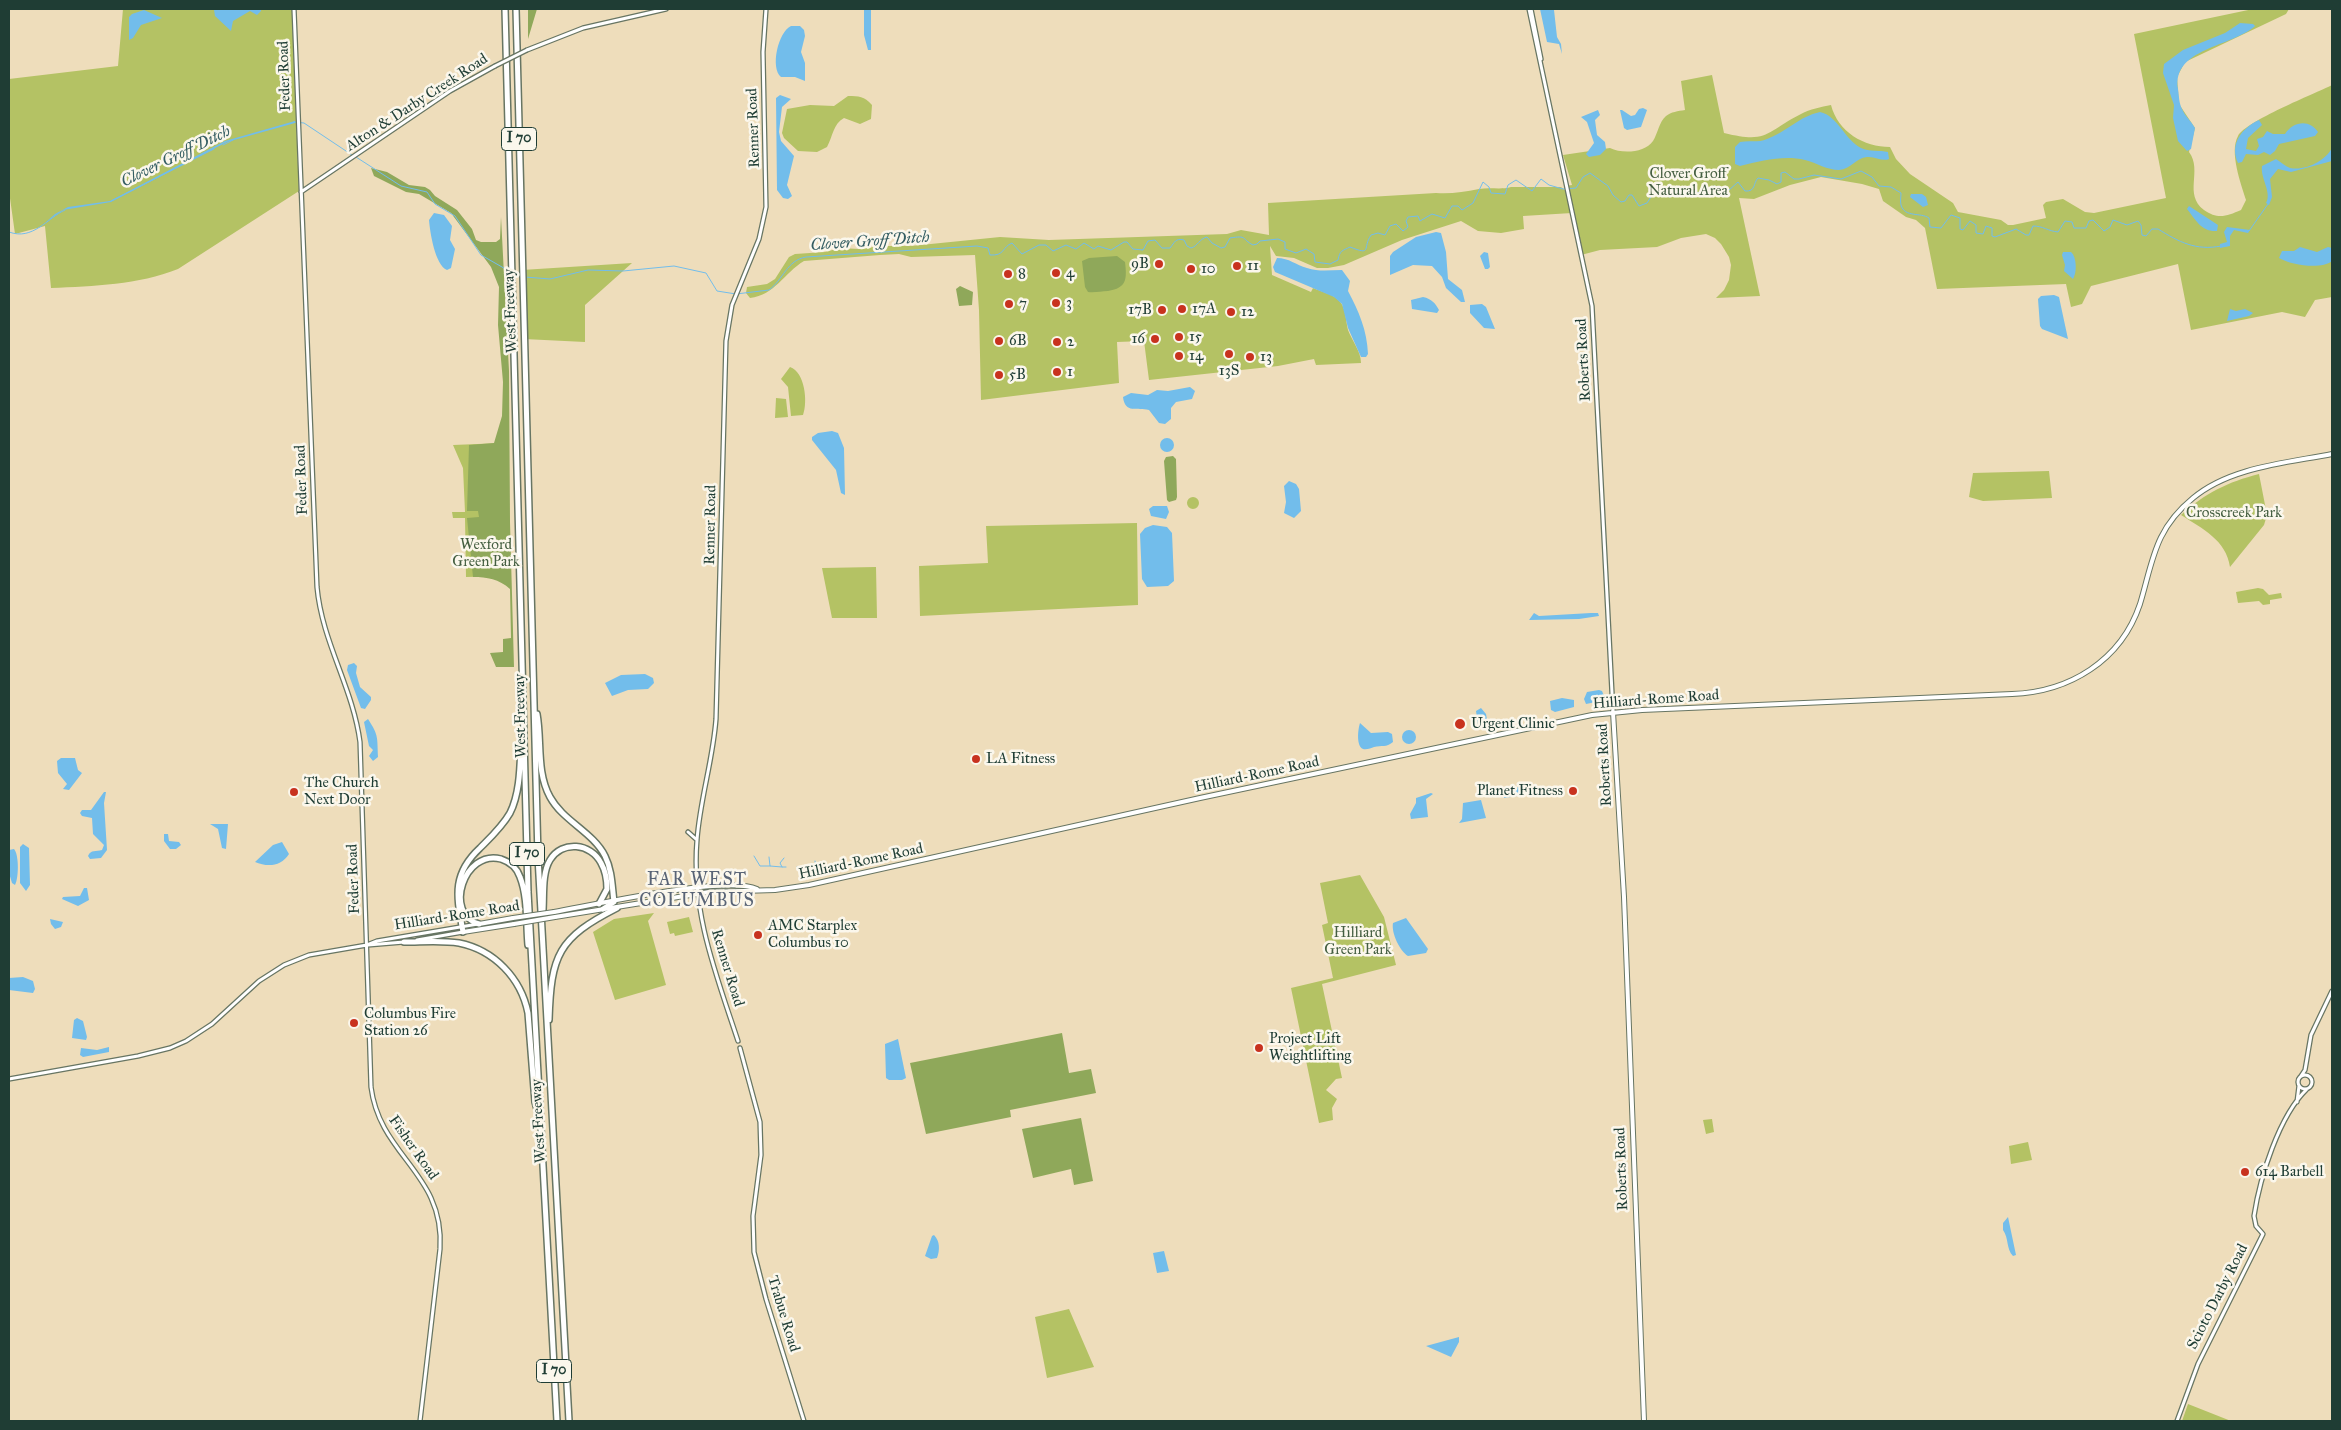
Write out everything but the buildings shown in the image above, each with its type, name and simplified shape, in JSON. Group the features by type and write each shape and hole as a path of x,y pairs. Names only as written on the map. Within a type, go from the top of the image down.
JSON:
{"highway":[{"name":"West Freeway","path":"505,9 528,892 557,1421"},
{"name":"West Freeway","path":"516,9 533,694 542,940 569,1421"},
{"path":"462,929 457,892 460,875 469,859 499,829 514,802 520,768 523,694"},
{"path":"533,694 538,718 540,765 544,783 551,799 561,813 597,844 605,857 610,871 614,902 601,907"},
{"path":"542,940 547,866 560,850 570,846 581,847 592,852 600,861 608,889 601,907"},
{"path":"479,924 468,920 463,913 462,883 468,872 478,863 487,859 503,860 515,868 523,887 531,1000 535,1013"},
{"path":"566,1363 550,1036 552,979 559,955 571,937 591,921 617,908"},
{"path":"404,942 444,942 468,945 489,955 512,975 526,1002 535,1102 540,1124"}],"main road":[{"name":"Feder Road","path":"294,9 318,596 323,628 350,700 359,736 367,945"},
{"name":"Alton & Darby Creek Road","path":"301,192 450,91 495,66 528,50 583,28 666,9"},
{"name":"Renner Road","path":"738,1041 704,934 696,889 697,841 712,758 716,722 726,333 732,305 760,235 766,207 763,52 766,9"},
{"name":"Roberts Road","path":"1530,9 1593,312 1624,897 1644,1421"},
{"name":"Hilliard-Rome Road","path":"367,945 378,946 404,942 479,924 554,912 601,907 617,908 727,890 785,889 809,885 1208,796 1613,712 2026,694 2057,687 2090,671 2120,641 2137,612 2158,541 2182,508 2200,492 2223,479 2332,454"},
{"path":"697,841 688,832 695,831 698,828"},
{"name":"Hilliard-Rome Road","path":"614,902 696,889 740,886 758,890"},
{"name":"Hilliard-Rome Road","path":"9,1079 170,1048 186,1041 212,1024 259,981 283,965 309,956 367,945 377,941 514,924 601,907"},
{"name":"Fisher Road","path":"367,945 370,1076 373,1102 387,1136 420,1176 429,1191 439,1224 440,1249 420,1421"},
{"path":"2306,1063 2312,1085 2307,1089 2299,1086 2298,1080 2302,1076 2306,1063 2311,1035 2332,990"},
{"name":"Trabue Road","path":"740,1048 760,1122 761,1152 754,1211 753,1241 757,1267 804,1421"},
{"path":"2302,1076 2310,1078"},
{"name":"Scioto Darby Road","path":"2297,1103 2299,1086"},
{"name":"Scioto Darby Road","path":"2177,1421 2200,1358 2263,1234 2254,1220 2256,1204 2280,1127 2307,1089"}],"green space":[{"path":"123,9 292,9 299,191 178,269 132,282 51,288 45,226 15,234 9,191 9,79 118,66"},
{"path":"528,9 537,9 528,39"},
{"name":"Clover Groff Natural Area","path":"2253,9 2289,9 2286,14 2185,62 2177,77 2179,104 2195,128 2189,152 2193,159 2195,197 2198,204 2204,210 2214,215 2222,216 2241,210 2246,200 2235,159 2238,136 2254,123 2281,108 2332,85 2332,297 2315,300 2305,317 2282,312 2191,330 2178,264 2091,286 2082,304 2071,307 2066,284 1937,289 1925,228 1916,220 1906,217 1883,201 1879,189 1821,177 1790,185 1754,199 1739,198 1760,296 1716,298 1724,290 1729,280 1731,265 1729,257 1721,244 1715,238 1706,234 1681,238 1657,247 1600,250 1581,255 1572,213 1523,216 1524,229 1501,233 1478,231 1461,221 1402,240 1344,265 1328,268 1317,268 1294,258 1276,256 1270,246 1272,275 1311,292 1313,288 1328,294 1335,297 1341,303 1348,330 1358,350 1361,363 1316,365 1314,359 1278,366 1149,380 1144,341 1117,342 1119,383 981,400 979,310 975,255 911,257 899,254 804,261 766,293 750,298 746,293 747,287 767,284 775,279 789,257 795,254 825,252 840,248 859,249 882,246 911,246 1000,237 1049,240 1227,234 1241,230 1269,235 1268,203 1452,193 1483,188 1561,187 1567,192 1566,186 1572,185 1563,155 1610,148 1627,152 1645,148 1653,141 1666,116 1685,110 1681,81 1712,75 1724,133 1759,137 1773,131 1804,112 1831,105 1834,115 1853,136 1871,144 1890,147 1896,159 1910,174 1953,203 1958,212 2001,220 2008,225 2013,225 2046,218 2043,205 2046,202 2063,199 2085,212 2094,213 2166,198 2134,34"},
{"path":"848,96 861,97 872,105 871,119 860,124 844,118 835,127 827,147 817,152 798,151 784,138 782,133 787,109 810,105 834,106"},
{"path":"371,168 387,172 409,185 425,187 430,190 435,196 457,210 472,229 476,240 481,242 496,242 500,239 501,217 509,371 510,522 514,667 496,667 490,653 503,652 503,639 511,638 510,589 493,579 473,577 467,518 479,517 478,511 467,511 469,445 494,443 502,416 503,382 498,325 499,287 491,267 451,213 419,194 406,192 374,176"},
{"path":"1117,256 1125,262 1126,278 1122,285 1114,290 1088,292 1085,287 1082,261 1089,258"},
{"path":"632,263 585,305 585,342 524,339 522,270"},
{"path":"960,286 973,292 972,305 959,306 956,289"},
{"path":"790,367 799,375 804,388 805,403 803,415 791,416 788,387 781,379"},
{"path":"776,398 786,399 788,417 775,418"},
{"name":"Wexford Green Park","path":"502,443 507,576 466,577 465,518 453,518 452,512 465,512 463,468 453,445"},
{"path":"1173,456 1176,459 1177,497 1176,500 1169,502 1167,500 1164,461 1166,457"},
{"path":"2049,471 2052,498 1983,501 1969,497 1973,473"},
{"name":"Crosscreek Park","path":"2259,474 2267,515 2264,525 2230,567 2228,558 2219,542 2205,530 2181,515 2199,500 2217,489"},
{"path":"1191,497 1195,497 1199,503 1195,509 1191,509 1187,505 1187,501"},
{"path":"1137,523 1138,605 920,616 919,566 988,563 986,526"},
{"path":"876,567 877,618 832,618 822,568"},
{"path":"2258,588 2263,589 2269,595 2281,593 2282,598 2270,600 2270,604 2263,605 2259,601 2238,603 2236,592"},
{"name":"Hilliard Green Park","path":"1360,875 1384,917 1396,965 1322,984 1342,1078 1336,1079 1326,1090 1337,1099 1332,1108 1333,1120 1319,1123 1291,988 1333,978 1322,925 1328,923 1320,883"},
{"path":"654,913 648,921 666,985 615,1000 593,932 614,919"},
{"path":"689,917 693,932 675,936 674,933 670,934 667,922"},
{"path":"1062,1033 1069,1073 1091,1069 1096,1093 1010,1110 1011,1117 926,1134 910,1063"},
{"path":"1081,1118 1093,1181 1074,1185 1071,1169 1033,1178 1022,1129"},
{"path":"1712,1119 1714,1132 1706,1134 1703,1120"},
{"path":"2028,1142 2032,1160 2011,1164 2009,1146"},
{"path":"1069,1309 1094,1367 1047,1378 1035,1317"},
{"path":"2188,1404 2231,1421 2182,1421"}],"water":[{"path":"261,9 261,11 257,15 250,11 233,21 231,31 215,16 214,10"},
{"path":"864,9 871,9 871,50 868,50 864,35"},
{"path":"1540,9 1554,10 1557,37 1561,44 1562,54 1559,44 1547,42"},
{"path":"144,10 162,18 141,25 133,38 129,40 129,17"},
{"path":"2240,23 2253,24 2255,26 2245,33 2194,57 2184,65 2179,75 2180,104 2195,128 2191,149 2187,151 2178,141 2173,118 2174,105 2163,73 2164,64 2183,50 2225,33"},
{"path":"791,26 800,26 804,30 805,36 801,52 805,63 805,81 795,77 781,77 776,66 779,42 782,35"},
{"path":"780,95 791,99 782,107 779,132 781,141 794,156 787,185 792,196 788,199 783,198 777,190 776,98"},
{"path":"1643,108 1647,110 1641,127 1627,130 1624,128 1620,110 1631,116"},
{"path":"1598,110 1600,115 1595,120 1597,135 1605,142 1606,149 1600,155 1589,157 1586,154 1594,143 1587,122 1581,117"},
{"path":"1820,112 1832,118 1855,144 1867,150 1888,152 1889,159 1863,158 1847,168 1839,170 1830,169 1805,160 1789,158 1772,159 1740,166 1735,164 1735,147 1740,142 1767,139 1806,117"},
{"path":"2259,120 2262,125 2248,138 2246,149 2256,151 2259,146 2257,139 2263,137 2267,131 2273,134 2285,134 2292,126 2306,123 2318,132 2315,136 2279,144 2270,155 2264,152 2258,155 2246,154 2242,162 2238,163 2235,149 2236,143 2247,127"},
{"path":"295,121 295,123 227,142 111,202 63,210 46,222 55,214 68,207 110,201 225,141"},
{"path":"2332,148 2332,161 2291,172 2278,169 2270,179 2272,197 2269,205 2266,203 2268,194 2262,166 2276,159 2290,168 2302,168 2320,161"},
{"path":"1911,194 1922,194 1926,197 1928,205 1923,207 1910,197"},
{"path":"2189,206 2218,225 2217,231 2207,230 2199,224 2187,209"},
{"path":"434,213 444,215 452,226 450,240 455,249 451,268 447,270 439,262 432,240 429,220"},
{"path":"2227,227 2250,230 2248,233 2234,230 2230,236 2230,246 2220,248 2220,244 2227,242 2224,232"},
{"path":"1436,232 1441,233 1446,252 1448,279 1462,290 1465,302 1461,302 1446,288 1442,277 1432,266 1413,265 1390,275 1390,256 1393,252 1416,237"},
{"path":"2300,247 2317,252 2328,247 2332,248 2332,261 2327,264 2306,266 2279,258 2282,251 2294,251"},
{"path":"1484,252 1488,253 1490,267 1488,269 1485,269 1480,256"},
{"path":"2063,252 2071,252 2073,254 2076,269 2073,279 2064,271"},
{"path":"1277,258 1285,259 1311,269 1342,270 1350,281 1348,291 1364,329 1368,354 1366,357 1361,357 1348,328 1342,304 1334,297 1275,272 1273,267"},
{"path":"2054,295 2059,297 2068,339 2042,329 2040,326 2038,299 2041,296"},
{"path":"1423,297 1435,303 1439,310 1437,313 1412,309 1411,300"},
{"path":"1482,304 1486,307 1495,329 1484,328 1470,313 1470,305"},
{"path":"2230,309 2236,311 2245,309 2253,313 2249,316 2227,321"},
{"path":"1190,387 1195,391 1192,399 1176,402 1171,408 1171,419 1165,424 1159,423 1149,410 1129,408 1126,406 1123,397 1131,393 1148,395 1157,390 1168,391"},
{"path":"832,431 838,433 844,448 845,495 841,493 836,470 812,440 812,437 818,433"},
{"path":"1164,438 1170,438 1174,445 1170,452 1164,452 1160,448 1160,442"},
{"path":"1289,481 1296,484 1299,489 1301,511 1294,518 1284,513 1286,502 1284,486"},
{"path":"1153,506 1167,506 1169,512 1166,519 1151,516 1149,509"},
{"path":"1153,525 1167,527 1172,533 1174,581 1168,586 1147,587 1142,579 1140,534 1145,528"},
{"path":"1534,613 1539,616 1598,613 1599,616 1579,619 1529,620"},
{"path":"354,663 357,666 356,673 360,687 371,697 365,709 361,708 347,670 348,665"},
{"path":"645,674 653,678 654,683 648,689 628,690 612,696 605,683 621,675"},
{"path":"1602,691 1604,696 1601,701 1586,704 1584,699 1587,692"},
{"path":"1562,698 1574,700 1574,707 1555,712 1551,710 1550,701"},
{"path":"1481,708 1486,714 1488,725 1481,728 1478,725 1476,711"},
{"path":"368,719 376,733 377,741 378,757 373,761 369,756 373,750 369,746 364,722"},
{"path":"1360,723 1371,733 1388,732 1392,734 1393,742 1386,746 1363,749 1358,741"},
{"path":"1409,730 1414,732 1416,737 1414,742 1409,744 1404,742 1402,737 1404,732"},
{"path":"61,758 75,758 78,770 82,773 69,790 63,789 67,784 58,773 57,761"},
{"path":"1521,787 1524,789 1524,795 1504,798 1501,789"},
{"path":"104,792 106,792 104,803 107,850 101,858 90,859 88,856 91,852 102,850 104,845 93,834 92,818 82,816 80,813 82,810 91,810"},
{"path":"1433,794 1426,799 1428,817 1411,819 1410,814 1416,803 1416,798"},
{"path":"1481,800 1486,818 1459,823 1462,819 1463,803"},
{"path":"210,824 228,824 226,849 222,848 218,829"},
{"path":"164,834 168,834 169,841 179,842 181,845 176,849 170,849 164,841"},
{"path":"282,842 289,854 278,864 264,865 255,862 273,845"},
{"path":"23,844 29,848 30,885 26,891 20,883 20,847"},
{"path":"14,849 18,866 15,885 12,883 9,873 9,850"},
{"path":"84,888 87,888 89,900 78,906 62,899 63,897 80,896"},
{"path":"1406,918 1428,949 1426,953 1408,956 1399,946 1393,932 1393,923"},
{"path":"50,919 63,922 61,927 55,929"},
{"path":"23,977 33,981 35,989 33,993 9,990 9,978"},
{"path":"77,1018 83,1021 86,1040 72,1038 74,1020"},
{"path":"898,1039 906,1078 902,1080 889,1080 886,1078 885,1044"},
{"path":"109,1047 109,1052 83,1057 80,1055 81,1048 97,1050"},
{"path":"2008,1217 2016,1255 2013,1256 2009,1250 2003,1230 2003,1223"},
{"path":"934,1235 939,1246 939,1252 937,1258 931,1259 925,1256"},
{"path":"1164,1251 1169,1271 1157,1273 1153,1253"},
{"path":"1459,1337 1459,1342 1451,1357 1426,1346"}],"waterway":[{"name":"Clover Groff Ditch","path":"294,122 304,123 352,155"},
{"name":"Clover Groff Ditch","path":"223,145 233,140"},
{"name":"Clover Groff Ditch","path":"111,201 214,149"},
{"name":"Clover Groff Ditch","path":"356,157 401,186 427,192 435,204 455,216 481,255 509,271"},
{"name":"Clover Groff Ditch","path":"525,277 550,279 588,270 623,271 674,266 706,273 717,291 736,294 769,290 794,262 806,257 977,246 988,248 990,255 995,255 1001,253 1012,243 1022,254 1039,245 1046,245 1053,251 1066,245 1076,249 1084,243 1094,249 1098,246 1111,250 1127,242 1133,249 1143,250 1148,241 1155,240 1162,248 1170,248 1177,240 1184,240 1187,246 1191,248 1207,237 1212,243 1221,248 1225,247 1230,238 1236,237 1242,237 1253,245 1260,241 1278,239 1285,242 1285,249 1296,253 1306,249 1314,254 1315,262 1330,264 1338,260 1342,251 1350,247 1364,251 1371,235 1378,233 1385,235 1390,226 1396,224 1403,231 1408,227 1406,221 1408,217 1418,216 1420,221 1432,214 1445,218 1452,206 1458,206 1462,210 1473,203 1483,182 1489,187 1491,193 1505,194 1508,185 1516,180 1532,191 1541,179 1549,185 1563,189 1576,188 1583,177 1590,173 1608,186 1613,195 1621,202 1625,201 1629,195 1632,195 1639,206 1647,203 1654,192 1663,192 1669,197 1673,196 1684,186 1692,193 1704,192 1714,186 1728,191 1738,182 1745,191 1749,191 1753,189 1758,178 1777,184 1781,182 1781,173 1785,172 1794,179 1814,175 1841,179 1861,171 1872,177 1879,186 1891,187 1901,193 1903,209 1906,212 1929,218 1930,227 1941,228 1951,215 1960,218 1960,229 1963,230 1970,221 1976,225 1976,233 1983,234 1986,226 1992,228 1992,236 1995,237 2016,229 2029,235 2033,226 2058,232 2065,221 2072,222 2074,228 2086,228 2089,221 2093,220 2104,231 2110,227 2113,220 2127,225 2138,221 2141,225 2142,235 2146,236 2152,229 2158,229 2188,244 2204,247 2221,246"},
{"name":"Clover Groff Ditch","path":"2249,231 2268,204"},
{"name":"Clover Groff Ditch","path":"9,232 18,234 33,231 65,210"},
{"name":"Clover Groff Ditch","path":"513,273 521,276"},
{"path":"754,856 760,866 770,866"},
{"path":"769,857 770,866 782,867"},
{"path":"784,858 780,863 782,867 786,867"},
{"path":"815,861 816,868"},
{"path":"802,867 818,868"},
{"path":"802,873 806,869"}],"place":[{"name":"9B","path":"1159,264"},
{"name":"11","path":"1237,266"},
{"name":"10","path":"1191,269"},
{"name":"4","path":"1056,273"},
{"name":"8","path":"1008,274"},
{"name":"3","path":"1056,303"},
{"name":"7","path":"1009,304"},
{"name":"17A","path":"1182,309"},
{"name":"17B","path":"1162,310"},
{"name":"12","path":"1231,312"},
{"name":"15","path":"1179,337"},
{"name":"16","path":"1155,339"},
{"name":"6B","path":"999,341"},
{"name":"2","path":"1057,342"},
{"name":"13S","path":"1229,354"},
{"name":"14","path":"1179,356"},
{"name":"13","path":"1250,357"},
{"name":"1","path":"1057,372"},
{"name":"5B","path":"999,375"},
{"name":"Urgent Clinic","path":"1460,724"},
{"name":"LA Fitness","path":"976,759"},
{"name":"Planet Fitness","path":"1573,791"},
{"name":"The Church Next Door","path":"294,792"},
{"name":"AMC Starplex Columbus 10","path":"758,935"},
{"name":"Columbus Fire Station 26","path":"354,1023"},
{"name":"Project Lift Weightlifting","path":"1259,1048"},
{"name":"614 Barbell","path":"2245,1172"}],"district":[{"name":"FAR WEST COLUMBUS","path":"697,891"}]}
